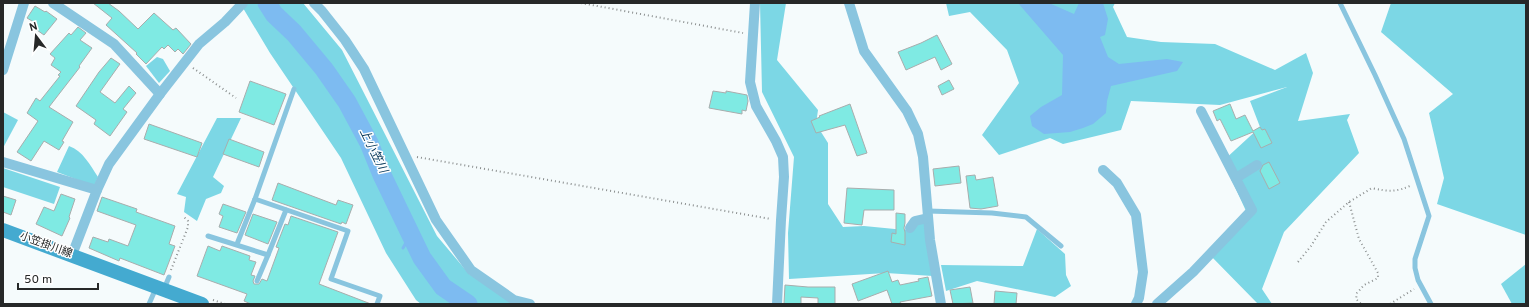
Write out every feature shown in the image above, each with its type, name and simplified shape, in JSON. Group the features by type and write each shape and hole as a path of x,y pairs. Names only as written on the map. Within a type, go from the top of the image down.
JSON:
{"main road":[{"name":"小笠掛川線","path":"3,230 72,255 163,284 202,304"}],"street":[{"path":"3,70 24,3"},
{"path":"53,3 114,44 160,94"},
{"path":"314,3 345,40 364,69 436,220 471,270 514,300 530,304"},
{"path":"755,3 750,82 756,106 776,141 783,157 784,177 777,304"},
{"path":"849,3 864,51 907,112 918,134 923,156 930,240 941,304"},
{"path":"72,255 97,190 109,164 160,94 207,36 225,22 241,6"},
{"path":"1157,304 1192,272 1252,210 1201,111"},
{"path":"3,162 97,190"},
{"path":"1236,178 1257,165"},
{"path":"1103,170 1117,183 1136,215 1143,272 1139,298 1136,304"},
{"path":"910,228 915,221 928,214"}],"lane":[{"path":"1340,3 1404,139 1429,216 1415,259 1418,280 1431,304"},
{"path":"237,244 255,199 294,90"},
{"path":"255,199 348,231 331,279 380,296 377,304"},
{"path":"257,281 286,210"},
{"path":"928,214 992,213 1026,217 1061,246"},
{"path":"208,236 268,255"},
{"path":"150,304 163,284"}],"path":[{"path":"581,3 754,35"},
{"path":"185,63 236,98"},
{"path":"406,155 781,220"},
{"path":"1298,262 1311,246 1326,222 1349,202 1372,188 1382,190 1399,190 1418,182"},
{"path":"1349,202 1359,239 1378,272 1378,278 1364,285 1356,293 1356,299 1361,304"},
{"path":"163,284 188,228 188,221 183,216"},
{"path":"1390,304 1421,285"}],"shaded area":[{"path":"240,3 303,3 342,50 437,236 469,274 519,304 421,304 416,300 386,253 341,158 270,53"},
{"path":"760,3 786,3 777,60 818,110 816,124 828,143 828,204 843,227 864,226 905,230 926,216 933,276 886,273 789,279 788,233 794,157 762,92"},
{"path":"946,3 1115,3 1113,7 1127,37 1161,42 1215,44 1275,70 1306,53 1313,73 1298,121 1350,114 1347,120 1359,153 1284,232 1262,289 1272,304 1258,304 1209,254 1246,211 1223,161 1260,127 1250,101 1287,87 1220,105 1131,101 1121,130 1063,144 1050,138 999,155 982,135 1019,83 1007,50 970,12 949,16"},
{"path":"1018,3 1049,3 1074,14 1079,3 1103,3 1108,19 1105,35 1100,37 1108,57 1119,64 1167,59 1183,62 1177,71 1111,86 1107,101 1106,113 1093,124 1070,132 1044,134 1032,126 1030,116 1041,107 1062,95 1063,55"},
{"path":"1391,3 1526,3 1526,235 1437,204 1444,178 1429,113 1453,94 1381,32"},
{"path":"157,57 163,59 170,71 159,83 146,66"},
{"path":"3,112 18,120 3,148"},
{"path":"217,118 241,118 213,177 224,186 221,193 206,199 197,221 184,212 186,197 177,194"},
{"path":"69,146 74,148 82,155 98,177 94,186 57,172"},
{"path":"3,168 60,187 54,204 3,187"},
{"path":"1037,229 1065,254 1066,275 1071,286 1055,297 977,281 946,291 941,265 1023,266"},
{"path":"1526,264 1526,304 1512,304 1501,284"}],"building":[{"path":"93,3 108,3 138,29 154,13 173,30 176,28 191,44 183,54 178,49 175,52 168,45 164,49 162,47 146,64 136,54 137,53 106,25 112,18"},
{"path":"35,6 45,12 46,11 57,19 44,35 34,28 37,24 27,18"},
{"path":"78,27 86,33 80,40 92,48 79,66 80,67 49,107 73,122 62,141 64,142 59,150 44,141 31,161 17,152 38,121 27,113 36,98 40,101 60,76 58,75 61,72 51,65 55,58 50,54 69,33 71,35"},
{"path":"937,35 952,64 941,70 935,57 906,70 898,52"},
{"path":"111,58 120,64 100,92 115,103 129,86 136,93 123,109 127,112 110,136 94,124 96,120 76,106 99,72"},
{"path":"949,80 954,89 942,95 938,86"},
{"path":"250,81 286,94 274,125 239,112"},
{"path":"713,91 726,93 726,91 747,95 748,101 746,111 742,110 742,114 709,108"},
{"path":"850,104 867,153 857,156 845,125 816,133 811,121 820,117 819,116"},
{"path":"1230,104 1236,119 1245,115 1253,131 1260,127 1262,130 1265,129 1272,143 1261,148 1253,132 1231,141 1220,119 1217,121 1213,111"},
{"path":"149,124 202,143 197,157 144,139"},
{"path":"229,139 264,152 259,167 223,154"},
{"path":"1269,162 1280,183 1269,189 1260,171 1263,165"},
{"path":"959,166 961,183 935,186 933,169"},
{"path":"975,175 976,180 993,177 998,206 981,209 970,208 966,176"},
{"path":"278,183 336,205 338,200 353,205 346,224 342,222 341,224 272,200"},
{"path":"847,188 894,190 894,210 864,210 862,225 844,223"},
{"path":"61,194 75,199 69,217 70,218 62,236 36,224 44,207 54,211"},
{"path":"3,196 16,200 11,215 3,212"},
{"path":"102,197 137,209 136,212 175,226 169,244 175,246 164,275 120,258 119,261 89,248 93,237 108,242 109,239 128,246 136,225 97,211"},
{"path":"223,204 246,212 237,233 219,227 223,216 219,214"},
{"path":"896,213 905,214 905,245 891,242 892,233 896,234"},
{"path":"253,214 277,222 268,244 245,235"},
{"path":"291,216 338,232 319,284 371,304 251,304 244,301 247,294 197,276 208,246 220,251 222,246 250,256 249,260 256,262 251,275 255,276 253,281 254,284 259,284 262,279 267,281 279,248 276,247 285,224 288,225"},
{"path":"888,271 892,282 898,280 900,285 919,281 918,279 928,277 932,296 900,302 901,304 892,304 887,290 858,301 852,284"},
{"path":"785,285 835,287 835,304 818,304 818,298 801,297 801,304 784,304"},
{"path":"970,287 973,303 953,304 950,290"},
{"path":"995,291 1017,293 1016,304 994,304"}],"waterway":[{"name":"上小笠川","path":"267,3 274,14 294,33 324,69 347,102 369,143 382,175 422,258 443,287 468,304"},
{"path":"403,248 411,234"}]}
